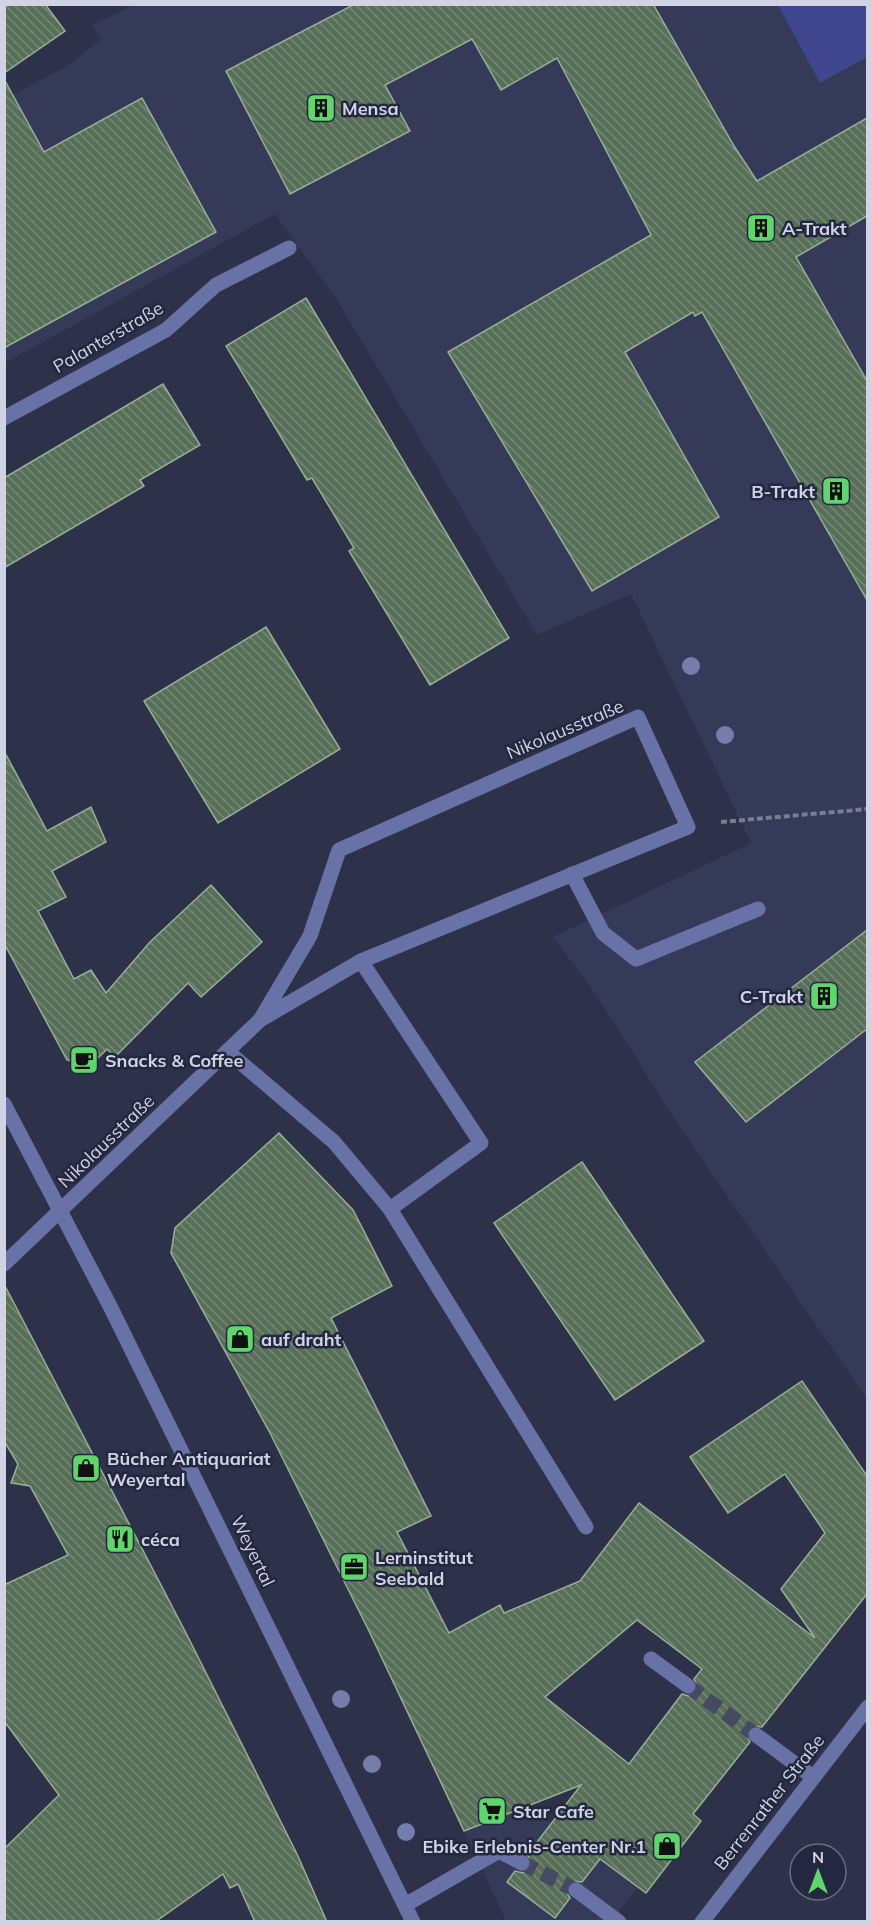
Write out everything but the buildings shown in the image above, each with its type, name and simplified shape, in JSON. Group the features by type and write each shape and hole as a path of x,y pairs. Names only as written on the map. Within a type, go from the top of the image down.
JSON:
{"street":[{"name":"Palanterstraße","path":"4,418 166,330 216,285 289,248"},
{"name":"Nikolausstraße","path":"4,1264 260,1020 361,961 688,827 638,717 339,850 310,936 260,1020"},
{"path":"572,874 603,933 636,959 758,909"},
{"path":"361,961 481,1143 390,1209"},
{"path":"228,1051 334,1142 390,1209 586,1527"},
{"name":"Weyertal","path":"4,1104 62,1211 413,1922"},
{"path":"651,1659 688,1686"},
{"name":"Berrenrather Straße","path":"702,1922 867,1707"},
{"path":"756,1735 813,1777"},
{"path":"405,1905 499,1851 522,1863"},
{"path":"576,1890 619,1922"}],"path":[{"path":"688,827 739,819 867,809"}],"shaded area":[{"path":"133,5 867,5 867,1399 675,1120 595,993 553,937 751,843 631,594 537,635 335,297 275,214 5,363 5,99 69,65 101,39 92,25"},
{"path":"778,5 867,5 867,57 820,83"},
{"path":"525,1804 638,1887 612,1921 506,1921 464,1831"}],"tunnel":[{"path":"688,1686 756,1735"},
{"path":"522,1863 576,1890"}],"place":[{"name":"Mensa","path":"321,108"},
{"name":"A-Trakt","path":"761,228"},
{"name":"B-Trakt","path":"836,491"},
{"name":"C-Trakt","path":"824,996"},
{"name":"Snacks & Coffee","path":"84,1060"},
{"name":"auf draht","path":"240,1339"},
{"name":"Bücher Antiquariat Weyertal","path":"86,1468"},
{"name":"céca","path":"120,1539"},
{"name":"Lerninstitut Seebald","path":"354,1567"},
{"name":"Star Cafe","path":"492,1811"},
{"name":"Ebike Erlebnis-Center Nr.1","path":"667,1846"}]}
